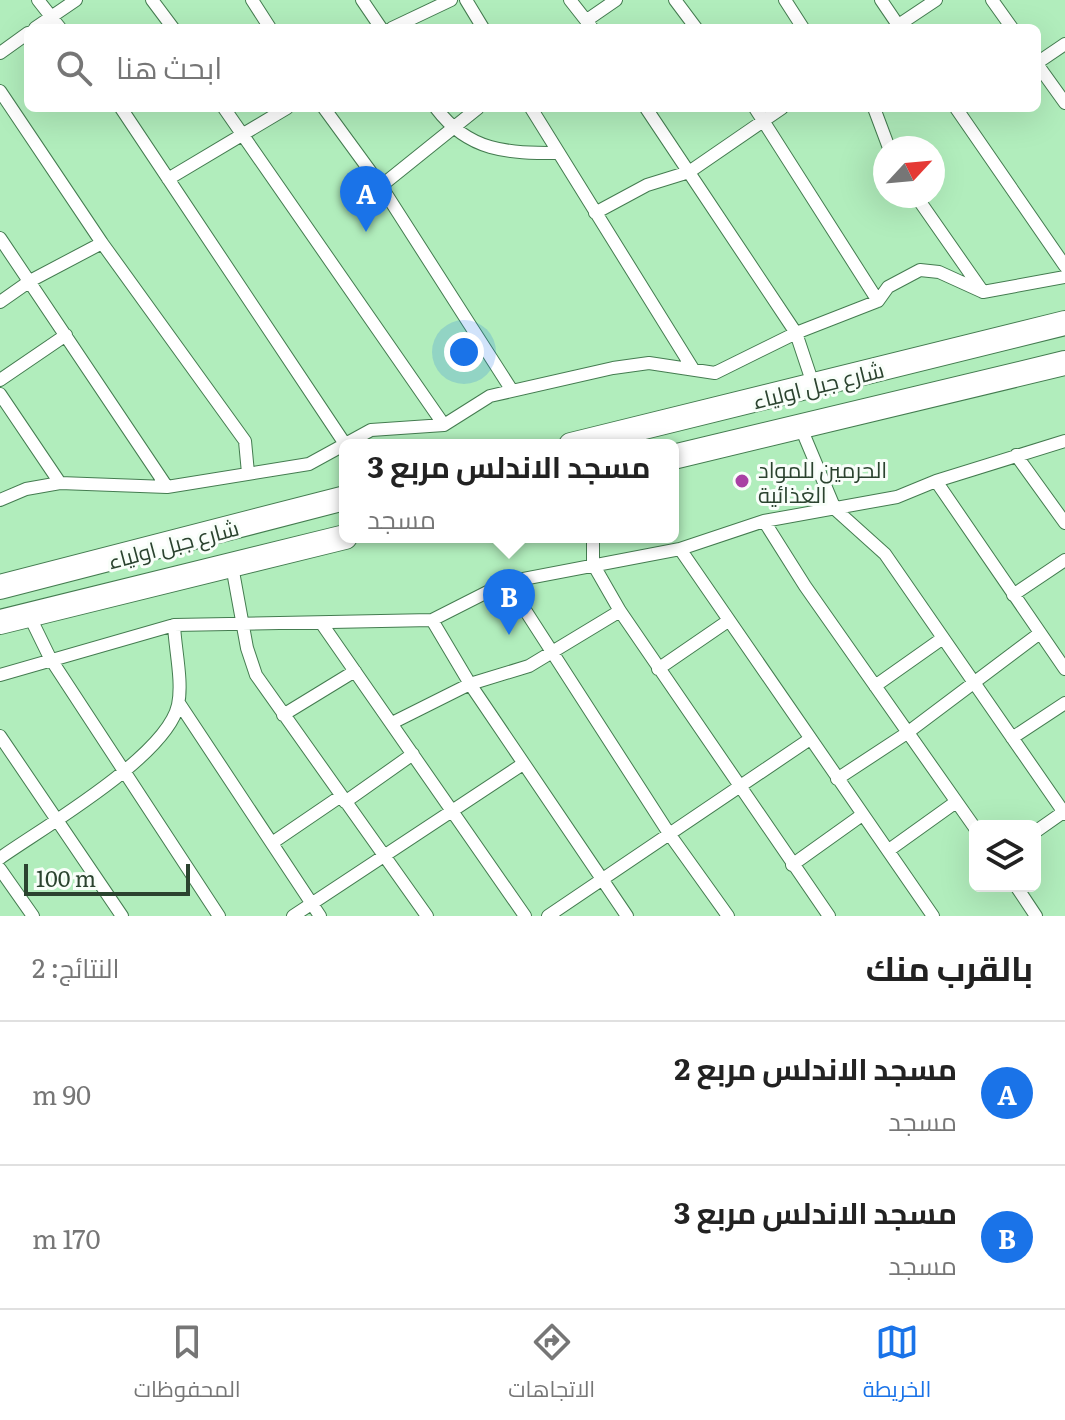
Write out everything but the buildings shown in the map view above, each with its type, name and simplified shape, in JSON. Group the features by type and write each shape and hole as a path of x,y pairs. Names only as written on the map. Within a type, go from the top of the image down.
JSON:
{"highway":[{"name":"شارع جبل اولياء","path":"595,439 1065,323"},
{"path":"902,362 912,399"},
{"name":"شارع جبل اولياء","path":"679,456 1065,363"},
{"path":"841,378 850,414"},
{"name":"شارع جبل اولياء","path":"0,587 339,500"},
{"name":"شارع جبل اولياء","path":"0,622 339,539"}],"street":[{"path":"38,0 56,24"},
{"path":"40,24 76,0"},
{"path":"152,0 170,24"},
{"path":"252,0 267,24"},
{"path":"362,0 378,24"},
{"path":"400,24 451,0"},
{"path":"466,0 481,24"},
{"path":"570,0 590,24 616,0"},
{"path":"675,0 693,24"},
{"path":"785,0 800,24"},
{"path":"881,0 896,24"},
{"path":"902,24 936,0"},
{"path":"992,0 1009,24"},
{"path":"0,53 24,36"},
{"path":"1041,60 1065,44"},
{"path":"1041,69 1065,103"},
{"path":"0,91 102,243 245,441 248,473"},
{"path":"124,112 260,312 342,439"},
{"path":"226,112 444,425"},
{"path":"168,179 281,112"},
{"path":"327,112 381,186 511,389"},
{"path":"439,112 451,129 491,148 516,153 559,153"},
{"path":"381,186 473,112"},
{"path":"533,112 693,369"},
{"path":"649,112 796,333 813,384"},
{"path":"758,112 878,301"},
{"path":"595,213 647,185 689,172 776,112"},
{"path":"876,112 884,136"},
{"path":"959,112 1065,266"},
{"path":"924,208 983,292"},
{"path":"0,238 167,487"},
{"path":"0,302 30,281 102,243"},
{"path":"354,439 371,430 444,425 490,396 511,389 649,363 715,373 796,333 878,301 888,287 920,270 939,272 983,292 1065,277"},
{"path":"0,380 66,335"},
{"path":"0,394 60,483"},
{"path":"801,428 835,509 885,554 1065,813 1041,828"},
{"path":"0,675 50,658 174,625 432,620 507,582 680,549 764,521 897,497 936,481 1065,441"},
{"path":"0,500 26,489 60,483 167,487 309,464 339,447"},
{"path":"1016,455 1065,523"},
{"path":"936,481 1065,669"},
{"path":"764,521 969,820"},
{"path":"593,543 593,564 620,611 829,916"},
{"path":"680,549 889,850 930,915"},
{"path":"1013,595 1065,560"},
{"path":"232,566 242,623 256,675 427,916"},
{"path":"507,582 670,835 728,916"},
{"path":"392,723 470,684 508,675 552,654 620,611"},
{"path":"29,615 50,658 212,914"},
{"path":"432,620 470,684 627,916"},
{"path":"658,669 728,621"},
{"path":"322,624 525,916"},
{"path":"174,625 179,703 320,916"},
{"path":"837,779 907,733 1040,633"},
{"path":"875,686 943,638"},
{"path":"283,715 355,671"},
{"path":"0,858 123,772 160,741 179,703"},
{"path":"1012,738 1065,703"},
{"path":"0,736 122,916"},
{"path":"548,916 810,739"},
{"path":"272,843 413,754"},
{"path":"293,916 523,764"},
{"path":"889,850 956,802"},
{"path":"792,865 862,815"},
{"path":"0,869 33,916"},
{"path":"1020,892 1036,916"}],"place":[{"name":"مسجد الاندلس مربع 2","path":"366,232"},
{"name":"الحرمين للمواد الغذائية","path":"742,481"},
{"name":"مسجد الاندلس مربع 3","path":"509,635"}]}
